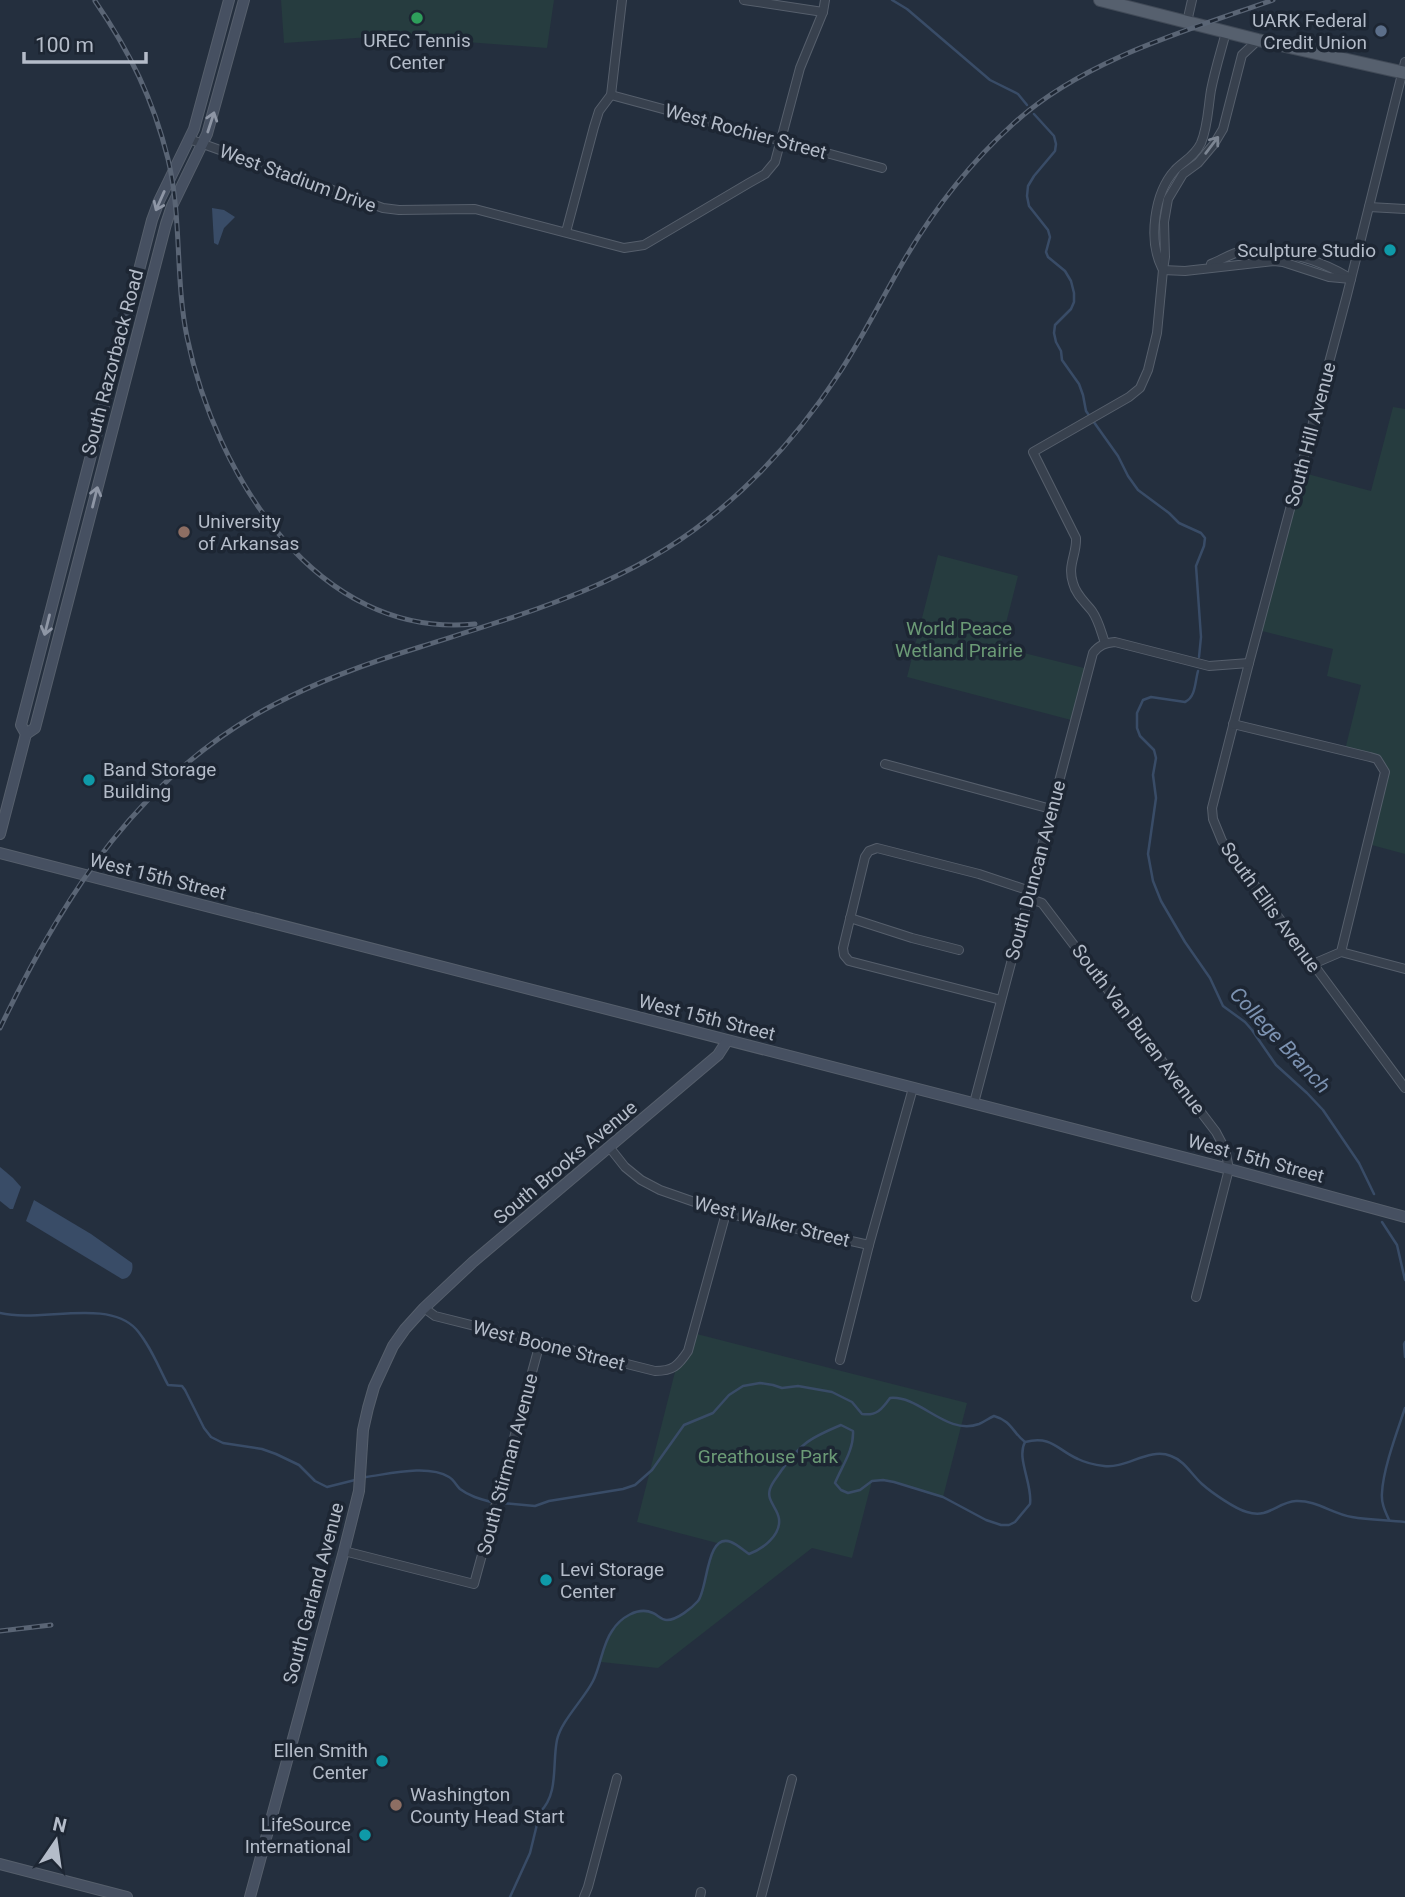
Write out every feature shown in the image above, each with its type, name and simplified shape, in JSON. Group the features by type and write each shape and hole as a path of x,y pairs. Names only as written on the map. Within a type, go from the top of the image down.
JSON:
{"main road":[{"name":"South Razorback Road","path":"0,834 26,734 21,725 152,220 200,110 229,0"},
{"name":"South Razorback Road","path":"26,734 35,729 169,215 202,144 219,95 244,0"},
{"path":"1100,0 1258,40 1404,69"},
{"name":"West 15th Street","path":"0,853 1405,1216"},
{"name":"South Brooks Avenue","path":"424,1308 473,1262 718,1055 727,1041"},
{"name":"South Garland Avenue","path":"250,1897 359,1491 363,1430 374,1387 393,1346 424,1308"},
{"path":"0,1864 127,1897"}],"street":[{"path":"566,232 599,111 611,95 622,0"},
{"path":"744,0 823,12"},
{"name":"West Stadium Drive","path":"189,139 383,208 475,209 624,248 644,245 765,174 775,162 800,68 823,12 825,0"},
{"path":"1187,22 1192,0"},
{"path":"1163,270 1155,231 1158,200 1176,168 1189,160 1200,146 1226,32"},
{"path":"1249,663 1209,666 1115,642 1105,643 1093,613 1073,585 1070,570 1076,538 1033,452 1129,397 1140,387 1148,370 1157,333 1166,257 1164,222 1168,199 1183,174 1198,163 1214,144 1223,128 1242,55 1258,40"},
{"name":"South Hill Avenue","path":"1249,663 1404,69"},
{"name":"West Rochier Street","path":"611,95 881,168"},
{"path":"1369,207 1405,209"},
{"path":"1163,270 1185,271 1274,261 1329,277 1351,279"},
{"name":"South Duncan Avenue","path":"974,1103 1093,653 1105,643"},
{"name":"South Ellis Avenue","path":"1249,663 1212,808 1217,831 1405,1088"},
{"path":"1233,724 1370,757 1382,765 1385,778 1341,953"},
{"path":"885,764 1051,809"},
{"path":"1001,1000 849,961 843,948 865,857 869,851 877,848 979,874 1029,894"},
{"name":"South Van Buren Avenue","path":"1029,894 1042,903 1216,1132 1225,1149 1228,1169"},
{"path":"850,918 959,950"},
{"path":"1313,964 1341,953 1405,969"},
{"path":"840,1360 912,1087"},
{"name":"West Walker Street","path":"610,1148 625,1167 660,1190 726,1213 869,1245"},
{"path":"1196,1297 1228,1169"},
{"name":"West Boone Street","path":"424,1308 435,1316 655,1371 666,1371 675,1367 688,1351 726,1213"},
{"name":"South Stirman Avenue","path":"344,1551 474,1584 540,1343"},
{"path":"584,1897 617,1777"},
{"path":"761,1897 793,1779"}],"green space":[{"name":"UREC Tennis Center","path":"281,0 554,0 547,48 385,36 284,43"},
{"path":"1393,407 1405,409 1405,854 1368,844 1383,765 1345,750 1361,685 1327,676 1333,649 1258,630 1300,472 1371,491"},
{"name":"World Peace Wetland Prairie","path":"938,555 1018,576 1000,647 1088,669 1075,721 907,677"},
{"name":"Greathouse Park","path":"693,1333 967,1403 943,1497 890,1481 872,1481 852,1558 812,1548 658,1668 601,1662 610,1635 621,1619 638,1611 648,1611 667,1620 682,1614 698,1601 717,1543 637,1522 676,1368"}],"water":[{"path":"212,208 224,210 235,217 224,228 218,245 214,243"},
{"path":"0,1167 21,1187 13,1209 0,1201"},
{"path":"34,1200 91,1234 132,1263 129,1276 122,1279 26,1221"}],"waterway":[{"name":"College Branch","path":"892,0 907,9 990,80 1018,94 1027,105"},
{"name":"College Branch","path":"1034,114 1054,136 1056,144 1055,151 1028,186 1029,206 1048,230 1048,257 1065,271 1074,293 1071,309 1055,325 1056,342 1062,360 1079,384 1086,411 1138,490 1179,523 1201,533 1205,538 1196,566 1201,637 1199,657"},
{"name":"College Branch","path":"1198,671 1189,700 1185,702 1151,697 1143,700 1137,713 1140,736 1154,750 1156,758 1153,775 1156,798 1148,854 1153,881 1161,901 1210,978 1223,1006 1245,1022 1276,1065 1323,1110 1359,1163 1374,1194"},
{"name":"College Branch","path":"1382,1222 1397,1245 1405,1280"},
{"path":"0,1313 91,1313 123,1320 136,1329 146,1342 168,1385 182,1386 211,1437 223,1443 276,1454 299,1465 315,1481 327,1487 355,1480"},
{"name":"College Branch","path":"1405,1342 1405,1357"},
{"path":"501,1503 535,1506 635,1485 652,1470 684,1425 713,1413 729,1395 743,1386 760,1383 782,1388 798,1386 832,1392 852,1402 862,1414 879,1411 890,1398 912,1402 955,1425 979,1424 994,1416 1008,1424 1025,1442 1042,1440 1078,1459 1097,1465 1112,1466 1154,1454 1171,1456 1184,1464 1211,1491 1230,1504 1255,1514 1267,1512 1289,1502 1303,1501 1352,1517 1405,1522"},
{"name":"College Branch","path":"1389,1520 1382,1500 1383,1483 1405,1408"},
{"path":"510,1897 530,1853 540,1812 550,1797 559,1733 593,1681 612,1631 625,1618 636,1612 647,1611 667,1620 688,1610 698,1601 712,1553 723,1541 734,1543 749,1554 770,1541 779,1525 770,1489 794,1454 814,1438 841,1425 853,1431 850,1451 835,1483 841,1490 848,1493 860,1490 872,1481 894,1482 943,1497 986,1520 1009,1525 1015,1522 1030,1504 1022,1456 1025,1442"},
{"path":"366,1477 430,1471 449,1477 467,1494 491,1502"}],"railway":[{"path":"0,1028 51,931 80,885 146,801 185,764 229,732 312,686 365,665 570,597 641,564 675,543 744,488 794,434 847,361 929,221 968,170 1013,124 1071,82 1103,65 1171,36 1273,0"},
{"path":"95,1 139,77 162,137 175,203 187,337 201,389 221,441 249,492 282,538 321,576 367,605 418,622 475,624"},
{"path":"0,1631 51,1625"}],"place":[{"name":"UREC Tennis Center","path":"417,18"},
{"name":"UARK Federal Credit Union","path":"1381,31"},
{"name":"Sculpture Studio","path":"1390,250"},
{"name":"University of Arkansas","path":"184,532"},
{"name":"Band Storage Building","path":"89,780"},
{"name":"Levi Storage Center","path":"546,1580"},
{"name":"Ellen Smith Center","path":"382,1761"},
{"name":"Washington County Head Start","path":"396,1805"},
{"name":"LifeSource International","path":"365,1835"}]}
